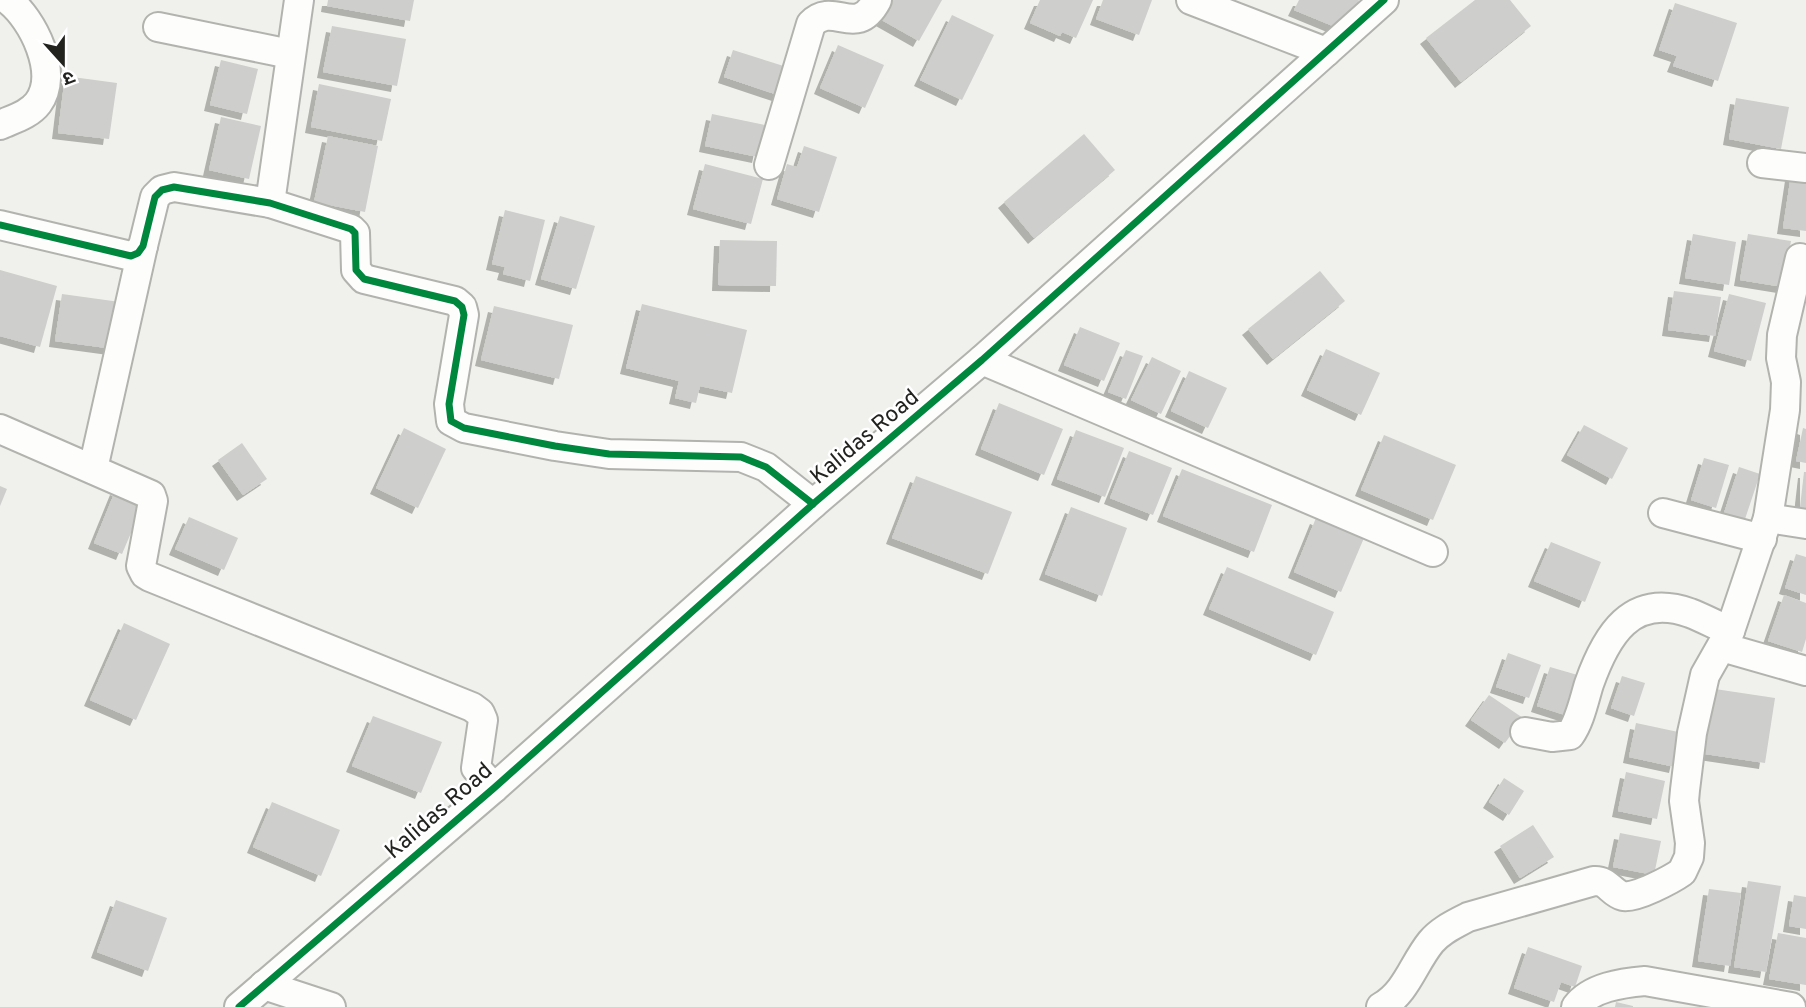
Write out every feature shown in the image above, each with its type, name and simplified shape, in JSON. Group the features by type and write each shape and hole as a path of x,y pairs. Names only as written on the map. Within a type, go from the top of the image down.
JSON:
{"street":[{"path":"0,125 30,111 40,102 46,85 42,51 33,29 18,8 8,0"},
{"path":"270,203 289,54 299,0"},
{"path":"769,165 811,24 816,17 823,14 864,17 877,0"},
{"path":"1191,0 1326,52"},
{"name":"Kalidas Road","path":"239,1007 494,788 813,504 982,360 1384,0"},
{"path":"158,27 289,54"},
{"path":"1762,163 1806,168"},
{"path":"93,469 155,197 162,190 174,187 270,203 354,231 356,270 364,279 459,304 464,315 449,404 451,421 456,425 555,446 609,454 741,457 766,467 813,504"},
{"path":"0,225 131,256 138,253 143,246"},
{"path":"1381,1007 1392,1001 1406,984 1433,940 1468,917 1594,881 1605,883 1620,895 1631,896 1682,872 1689,856 1689,831 1684,801 1692,733 1705,675 1726,639 1765,528 1785,410 1786,382 1781,358 1782,335 1800,257"},
{"path":"982,360 1433,552"},
{"path":"0,429 151,495 153,500 141,566 150,577 472,707 480,713 483,720 476,768 494,788"},
{"path":"1663,513 1765,528 1806,524"},
{"path":"1525,732 1552,737 1570,735 1598,659 1609,638 1622,622 1640,611 1657,607 1675,609 1726,639 1806,671"},
{"path":"1576,1007 1599,991 1621,983 1645,981 1791,1007"},
{"path":"264,985 331,1007"}],"building":[{"path":"328,0 414,0 410,21 327,6"},
{"path":"890,0 942,0 919,41 880,19"},
{"path":"1040,0 1093,0 1076,38 1062,32 1060,36 1030,23"},
{"path":"1103,0 1152,0 1139,35 1096,19"},
{"path":"1299,0 1359,0 1345,31 1294,10"},
{"path":"1475,0 1510,0 1531,26 1461,82 1426,38"},
{"path":"1675,3 1737,23 1718,81 1673,66 1677,56 1659,50"},
{"path":"952,15 994,35 962,100 920,80"},
{"path":"332,26 406,39 397,86 323,72"},
{"path":"838,45 884,65 865,108 820,88"},
{"path":"733,50 790,68 781,96 724,77"},
{"path":"221,60 258,69 247,114 210,105"},
{"path":"65,76 117,83 109,139 58,133"},
{"path":"319,84 391,99 382,141 311,127"},
{"path":"1736,98 1789,107 1781,149 1729,139"},
{"path":"712,114 765,125 758,157 705,146"},
{"path":"221,117 261,126 249,179 209,170"},
{"path":"1084,134 1115,170 1034,238 1004,202"},
{"path":"328,136 378,146 365,212 314,202"},
{"path":"804,146 837,157 819,212 777,199 787,164 797,167"},
{"path":"705,164 763,179 751,224 693,209"},
{"path":"1791,175 1806,177 1806,231 1783,228"},
{"path":"505,210 545,220 530,281 503,274 505,267 492,264"},
{"path":"560,216 595,226 576,289 541,279"},
{"path":"1693,234 1736,242 1729,285 1685,278"},
{"path":"1748,234 1791,241 1783,287 1740,280"},
{"path":"720,240 777,241 776,286 718,285"},
{"path":"0,270 57,286 40,347 0,336"},
{"path":"1320,271 1345,301 1273,359 1248,329"},
{"path":"1674,291 1721,297 1715,336 1668,330"},
{"path":"62,294 120,302 114,349 55,341"},
{"path":"1729,294 1766,303 1751,361 1714,351"},
{"path":"642,304 747,330 732,393 700,386 696,403 675,398 679,381 626,368"},
{"path":"494,306 573,325 559,379 481,360"},
{"path":"1080,327 1120,343 1104,381 1064,365"},
{"path":"1326,349 1380,373 1361,415 1307,390"},
{"path":"1126,350 1143,356 1126,399 1108,392"},
{"path":"1152,357 1181,371 1161,414 1131,400"},
{"path":"1189,371 1227,388 1208,428 1171,411"},
{"path":"999,403 1063,429 1044,475 981,449"},
{"path":"1584,425 1628,448 1612,479 1567,455"},
{"path":"404,428 446,449 418,508 376,488"},
{"path":"1803,428 1806,429 1806,463 1796,461"},
{"path":"1076,430 1124,448 1105,497 1057,479"},
{"path":"1384,435 1456,465 1433,520 1361,490"},
{"path":"242,443 267,479 243,495 218,460"},
{"path":"1129,451 1172,468 1153,515 1110,498"},
{"path":"1704,458 1729,465 1716,508 1691,500"},
{"path":"1739,467 1760,474 1744,522 1723,516"},
{"path":"1182,469 1272,505 1254,552 1163,516"},
{"path":"1806,472 1806,517 1799,516"},
{"path":"916,476 1012,512 988,574 892,538"},
{"path":"0,486 7,489 0,506"},
{"path":"116,489 145,500 122,554 94,543"},
{"path":"1071,507 1127,528 1102,596 1045,574"},
{"path":"189,517 238,538 224,570 175,549"},
{"path":"1316,518 1364,538 1341,592 1294,572"},
{"path":"1551,542 1601,562 1585,602 1534,581"},
{"path":"1796,554 1806,557 1806,595 1785,588"},
{"path":"1227,567 1334,612 1316,655 1209,609"},
{"path":"1784,595 1806,603 1806,639 1802,652 1768,641"},
{"path":"124,623 170,644 136,720 90,700"},
{"path":"1508,653 1541,665 1529,698 1496,687"},
{"path":"1550,667 1581,676 1568,716 1537,706"},
{"path":"1622,676 1645,683 1634,716 1611,708"},
{"path":"1715,689 1775,698 1765,763 1705,754"},
{"path":"1489,695 1523,718 1505,743 1471,720"},
{"path":"373,716 442,742 421,793 352,766"},
{"path":"1636,723 1683,733 1675,767 1629,757"},
{"path":"1626,772 1665,781 1657,819 1618,811"},
{"path":"1504,778 1524,791 1509,815 1489,802"},
{"path":"272,802 340,830 321,876 253,847"},
{"path":"1533,825 1554,857 1520,878 1500,846"},
{"path":"1620,833 1661,841 1654,875 1613,867"},
{"path":"1748,881 1781,886 1766,972 1734,967"},
{"path":"1709,889 1741,893 1730,966 1698,961"},
{"path":"1794,895 1806,897 1806,929 1789,926"},
{"path":"116,900 167,918 148,971 97,952"},
{"path":"1778,933 1806,938 1806,985 1769,979"},
{"path":"1528,947 1582,966 1575,987 1561,982 1554,1002 1514,988"},
{"path":"1616,1002 1633,1006 1633,1007 1615,1007"}],"cycle path":[{"path":"239,1007 494,788 813,504 982,360 1384,0"},
{"path":"0,225 131,256 138,253 143,246 155,197 162,190 174,187 270,203 351,229 355,233 356,270 364,279 455,301 462,307 464,315 449,404 451,421 464,428 609,454 741,457 766,467 813,504"}]}
